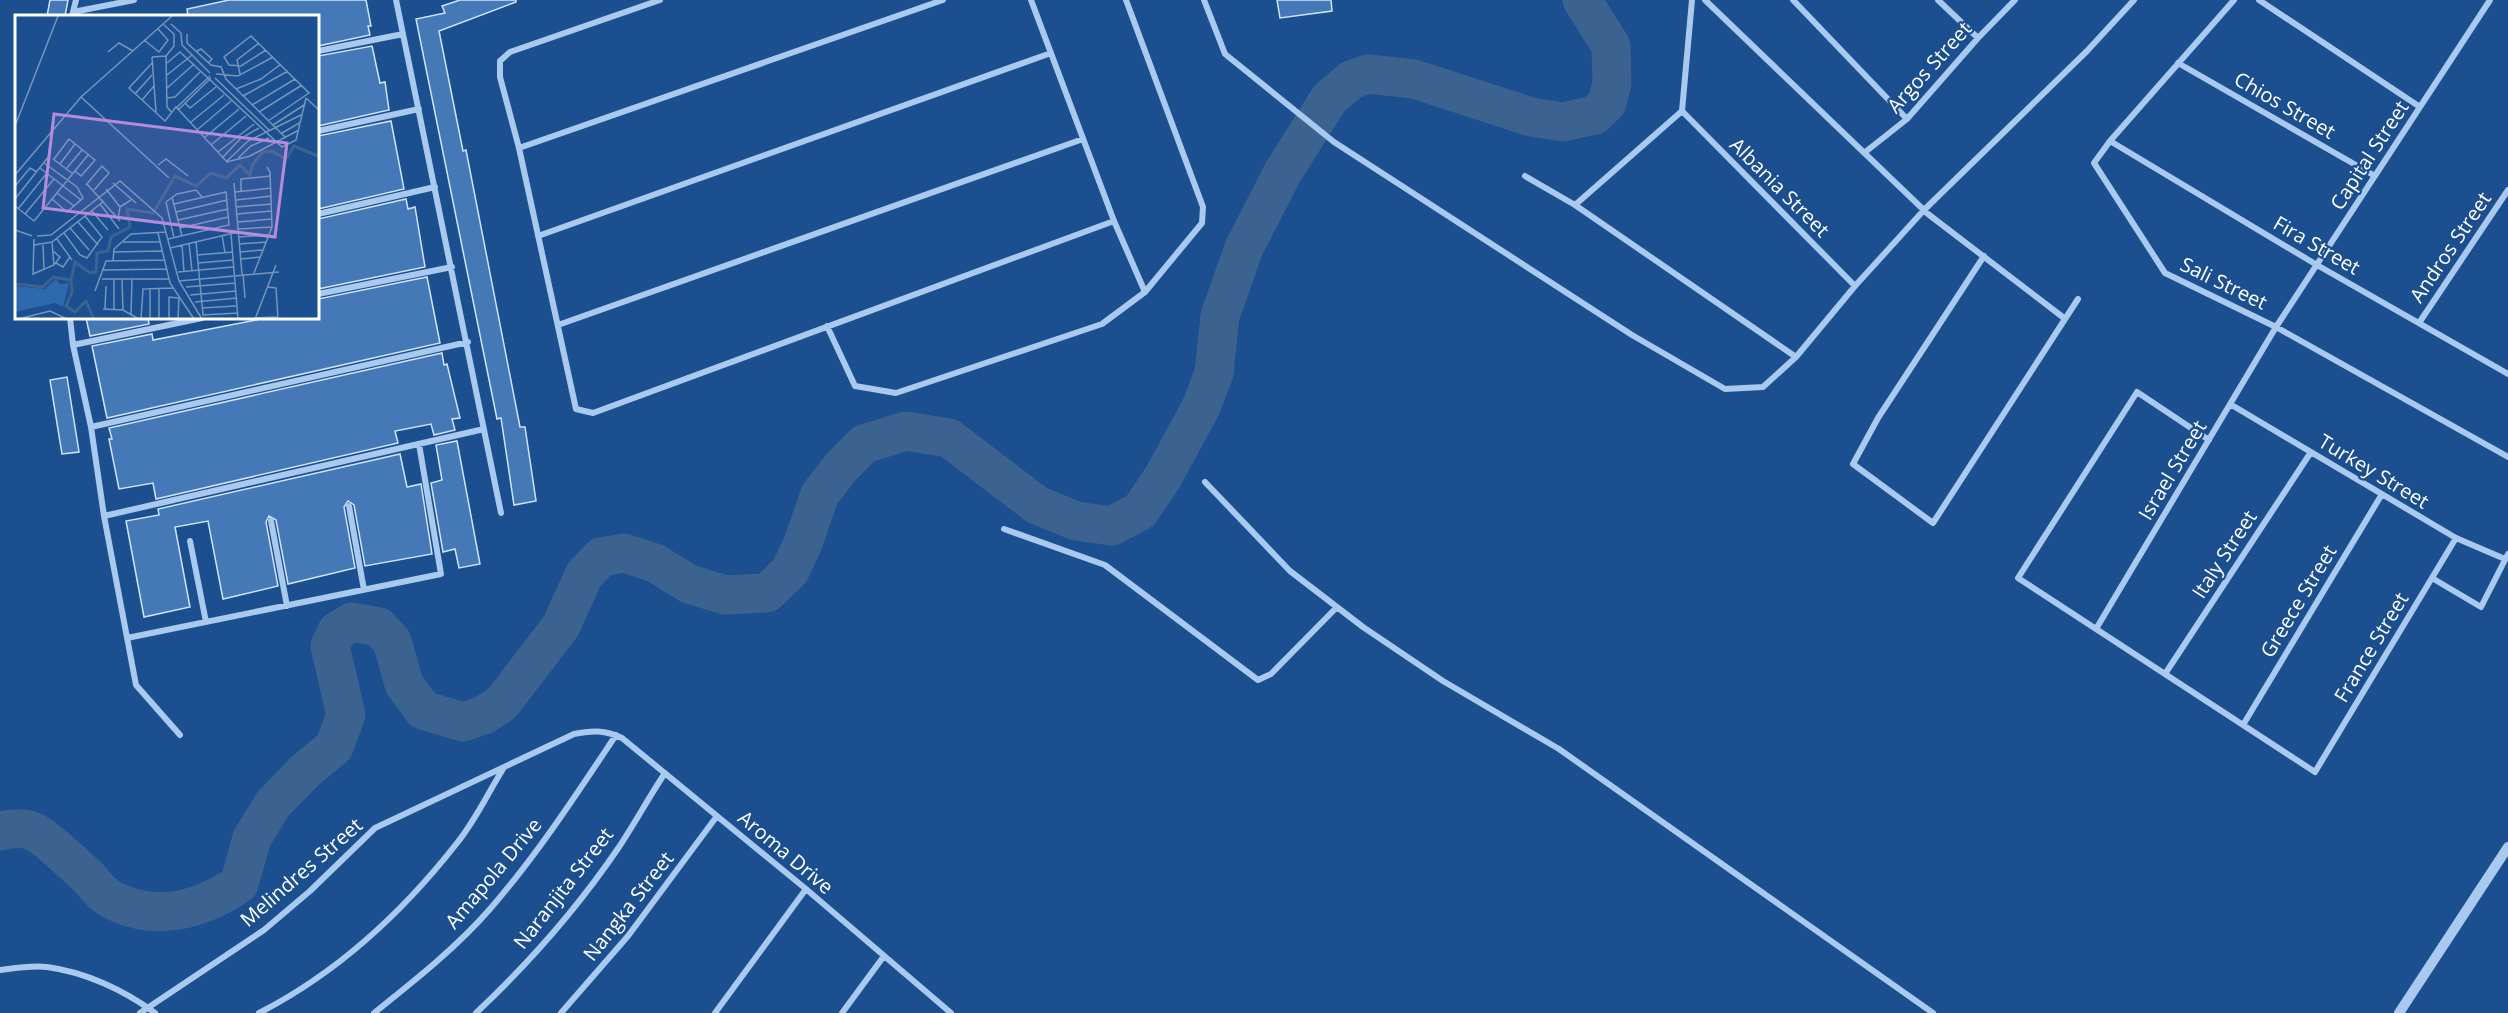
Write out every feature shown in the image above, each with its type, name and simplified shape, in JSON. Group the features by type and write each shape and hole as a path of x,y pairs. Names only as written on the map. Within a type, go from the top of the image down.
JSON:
{"street":[{"path":"76,0 73,14 134,0"},
{"path":"406,0 396,2 468,342 501,513"},
{"path":"660,0 510,52 500,61 500,77 519,148 576,409 593,412 1114,221"},
{"path":"519,148 943,0"},
{"path":"1031,0 1114,221 1145,292"},
{"path":"827,326 855,386 896,393 1102,324 1145,292 1202,223 1203,207 1126,0"},
{"path":"1204,0 1225,54 1334,142 1632,335 1725,389 1763,387 1796,357 1855,286 1924,210 2087,51 2134,0"},
{"path":"1575,205 1682,111 1692,0"},
{"path":"1705,0 1924,210 2064,318"},
{"path":"1793,0 1908,118"},
{"path":"1938,0 1978,38"},
{"name":"Argos Street","path":"1864,153 1908,118 1978,38 2015,0"},
{"name":"Sali Street","path":"2234,0 2110,141 2094,163 2165,273 2276,327 2508,458"},
{"path":"2259,0 2420,107"},
{"name":"Capital Street","path":"2276,327 2490,0"},
{"path":"320,51 403,34"},
{"path":"538,236 1051,53"},
{"name":"Chios Street","path":"2178,63 2375,176"},
{"path":"320,131 419,110"},
{"name":"Albania Street","path":"1682,111 1855,286"},
{"path":"558,325 1083,139"},
{"name":"Fira Street","path":"2110,141 2317,265 2508,374"},
{"path":"1525,176 1575,205 1796,357"},
{"path":"320,214 435,187"},
{"name":"Andros Street","path":"2419,324 2508,190"},
{"path":"1984,256 1878,418 1853,464 1933,523 2078,299"},
{"path":"320,294 452,267"},
{"path":"70,320 136,685 180,735"},
{"path":"73,345 192,320"},
{"name":"Israel Street","path":"2096,629 2276,327"},
{"path":"91,427 468,342"},
{"path":"2209,440 2137,392 2018,578 2243,725"},
{"name":"Turkey Street","path":"2230,404 2456,538 2506,557"},
{"path":"104,516 484,429"},
{"path":"127,638 441,574 418,444"},
{"name":"Italy Street","path":"2165,674 2311,452"},
{"path":"1205,482 1290,572 1337,607 1443,681 1559,749 1933,1013"},
{"name":"Greece Street","path":"2243,725 2382,494"},
{"path":"349,507 364,590"},
{"path":"271,521 287,606"},
{"path":"1004,529 1105,565 1258,680 1271,674 1337,607"},
{"name":"France Street","path":"2243,725 2315,772 2456,538"},
{"path":"190,541 206,622"},
{"path":"2432,578 2481,606 2506,557"},
{"name":"Aroma Drive","path":"592,730 607,731 616,735 665,773 951,1013"},
{"name":"Melindres Street","path":"140,1013 152,1011 264,930 310,891 375,828 574,734 592,730"},
{"name":"Amapola Drive","path":"374,1013 457,943 489,911 535,855 616,735"},
{"path":"259,1013 327,971 376,932 458,842 504,768"},
{"name":"Naranjita Street","path":"476,1013 528,961 618,848 665,773"},
{"name":"Nangka Street","path":"561,1013 628,936 717,816"},
{"path":"2399,1013 2508,847"},
{"path":"715,1013 806,889"},
{"path":"842,1013 884,956"},
{"path":"0,970 16,967 46,967 115,988 152,1011"}],"building":[{"path":"50,0 68,0 65,15 47,15"},
{"path":"229,0 366,0 371,26 368,26 370,35 320,46 320,15 188,15 187,9"},
{"path":"460,0 516,0 516,2 439,31 463,151 466,150 520,427 525,427 536,501 514,505 501,418 497,419 416,19 445,13 442,6"},
{"path":"1277,0 1331,0 1332,11 1280,18"},
{"path":"372,46 380,83 385,82 389,110 320,126 320,56"},
{"path":"391,121 404,189 320,209 320,136"},
{"path":"406,199 408,209 415,207 425,267 320,289 320,219"},
{"path":"427,277 440,343 107,418 92,346 152,334 153,340 256,320 320,320 320,299"},
{"path":"86,320 148,320 149,324 90,336"},
{"path":"442,353 444,365 447,364 460,418 452,419 455,430 434,435 431,424 395,431 398,443 156,499 153,483 119,489 109,428"},
{"path":"67,377 79,452 62,454 50,380"},
{"path":"457,441 480,564 459,568 455,549 443,552 431,483 442,480 436,445"},
{"path":"400,454 407,487 421,484 432,554 365,566 354,505 348,501 344,507 355,568 288,584 276,520 269,516 266,522 278,586 223,599 208,521 175,527 190,607 144,617 126,521 159,515 158,509"}],"waterway":[{"path":"0,831 20,829 37,834 69,860 106,896 126,906 159,912 192,907 208,901 239,884 252,838 273,804 305,771 334,747 346,715 330,646 337,631 352,622 379,627 392,641 404,684 423,710 463,722 484,715 502,703 561,626 584,575 601,557 624,553 655,563 689,584 725,595 767,593 790,571 803,543 820,494 842,466 864,444 906,431 949,438 1037,505 1076,521 1112,526 1140,511 1163,477 1201,407 1214,373 1220,316 1244,248 1283,172 1329,99 1351,80 1368,74 1414,79 1531,117 1563,122 1595,115 1607,103 1612,83 1611,46 1582,0"}]}
